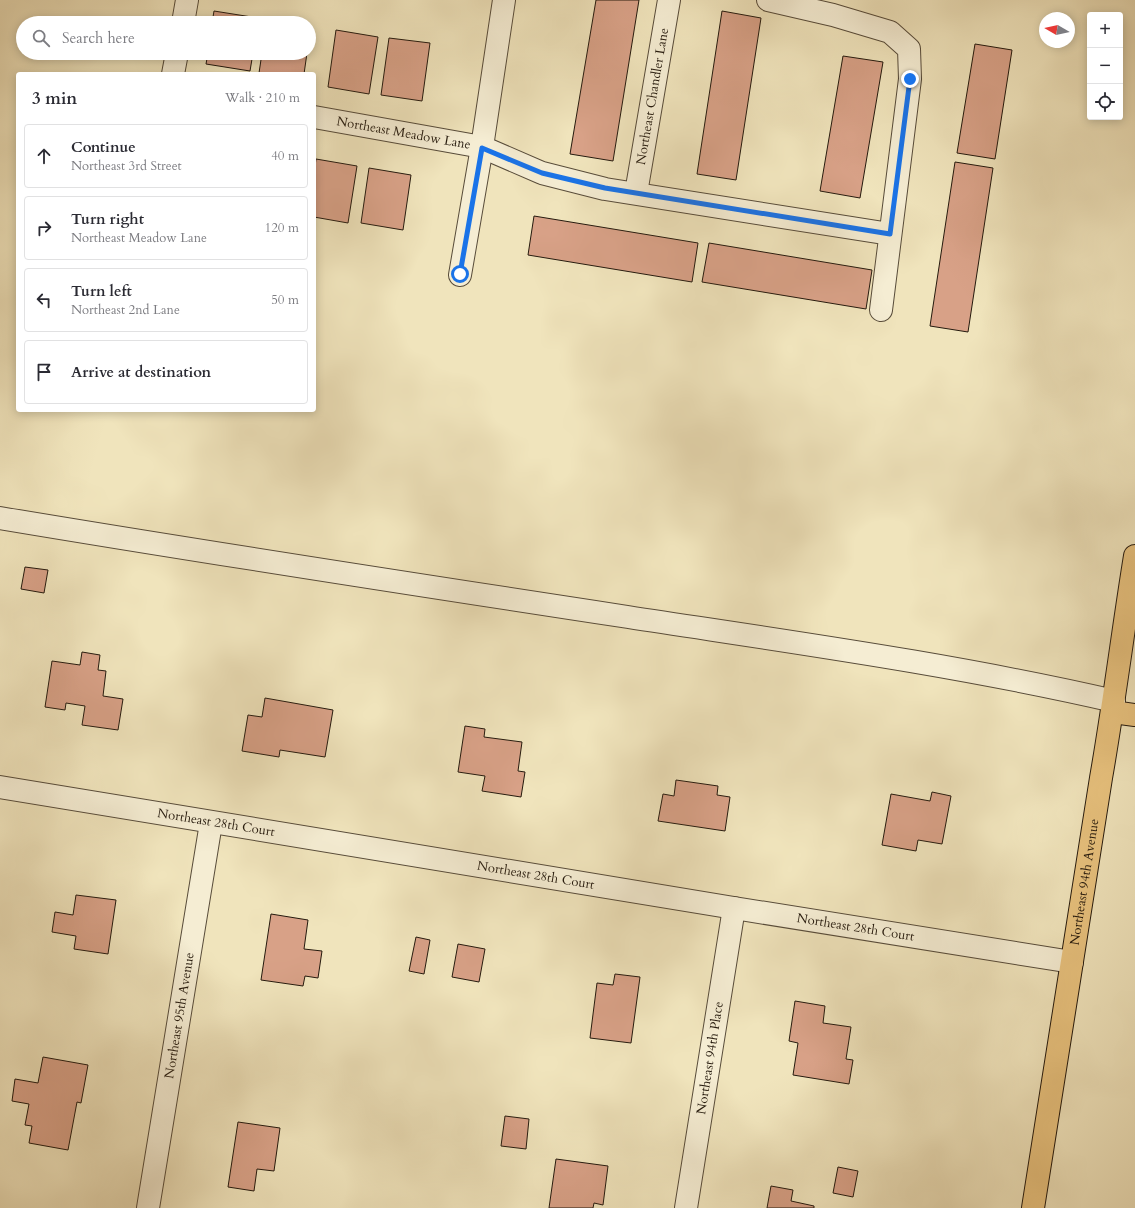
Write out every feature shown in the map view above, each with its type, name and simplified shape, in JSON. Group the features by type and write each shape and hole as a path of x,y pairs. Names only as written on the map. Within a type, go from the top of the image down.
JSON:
{"main road":[{"name":"Northeast 94th Avenue","path":"1032,1208 1113,707 1135,556"},
{"path":"1113,707 1135,715"}],"street":[{"path":"184,16 187,0"},
{"path":"460,274 482,148 504,0"},
{"name":"Northeast Chandler Lane","path":"636,193 669,0"},
{"path":"768,0 833,15 890,32 909,49 910,79 880,310"},
{"path":"173,72 176,60"},
{"name":"Northeast Meadow Lane","path":"316,117 482,148 542,173 605,188 890,234"},
{"path":"0,518 362,576 945,666 1051,687 1113,707"},
{"name":"Northeast 28th Court","path":"0,787 211,823 1072,962"},
{"name":"Northeast 95th Avenue","path":"148,1208 211,823"},
{"name":"Northeast 94th Place","path":"686,1208 734,908"}],"building":[{"path":"596,0 639,0 613,161 570,154"},
{"path":"214,11 245,16 213,16"},
{"path":"722,11 761,18 736,180 697,174"},
{"path":"336,30 378,37 369,94 328,87"},
{"path":"389,38 430,43 422,101 381,95"},
{"path":"975,44 1012,50 995,159 957,153"},
{"path":"843,56 883,62 860,198 820,191"},
{"path":"207,60 252,60 250,71 206,64"},
{"path":"261,60 306,60 304,72 259,72"},
{"path":"316,159 357,166 348,223 316,217"},
{"path":"955,162 993,168 968,332 930,326"},
{"path":"369,168 411,175 403,230 361,223"},
{"path":"534,216 698,243 692,282 528,255"},
{"path":"709,243 872,270 866,309 702,282"},
{"path":"25,567 48,570 44,593 21,589"},
{"path":"82,652 100,655 98,670 106,671 103,696 123,699 118,730 82,725 85,706 66,703 65,710 45,707 52,661 80,665"},
{"path":"265,698 333,710 325,757 280,750 279,757 242,751 248,715 262,717"},
{"path":"465,726 485,729 484,737 522,742 518,771 525,772 521,797 482,791 485,776 458,772"},
{"path":"676,780 718,786 717,795 730,797 725,831 658,821 663,794 674,796"},
{"path":"932,792 951,796 942,844 918,840 916,851 882,845 891,794 930,801"},
{"path":"76,895 116,900 108,954 74,949 76,936 52,932 55,912 73,915"},
{"path":"271,914 308,920 304,949 322,951 318,978 305,976 303,986 261,980"},
{"path":"416,937 430,940 424,974 409,971"},
{"path":"458,944 485,949 479,982 452,977"},
{"path":"615,974 640,977 631,1043 590,1038 597,983 613,985"},
{"path":"795,1001 825,1006 823,1023 851,1027 846,1059 853,1060 849,1084 793,1075 798,1043 789,1041"},
{"path":"43,1057 88,1065 81,1103 77,1102 68,1150 29,1143 32,1126 25,1125 29,1104 12,1101 15,1079 38,1083"},
{"path":"505,1116 529,1119 526,1149 501,1146"},
{"path":"238,1122 280,1128 274,1171 257,1169 254,1191 228,1187"},
{"path":"556,1159 608,1166 603,1205 594,1203 593,1208 549,1208"},
{"path":"838,1167 858,1171 853,1197 833,1193"},
{"path":"771,1186 793,1190 791,1201 814,1206 814,1208 767,1208"}],"route":[{"path":"460,274 482,148 542,173 605,188 890,234 910,79"}]}
